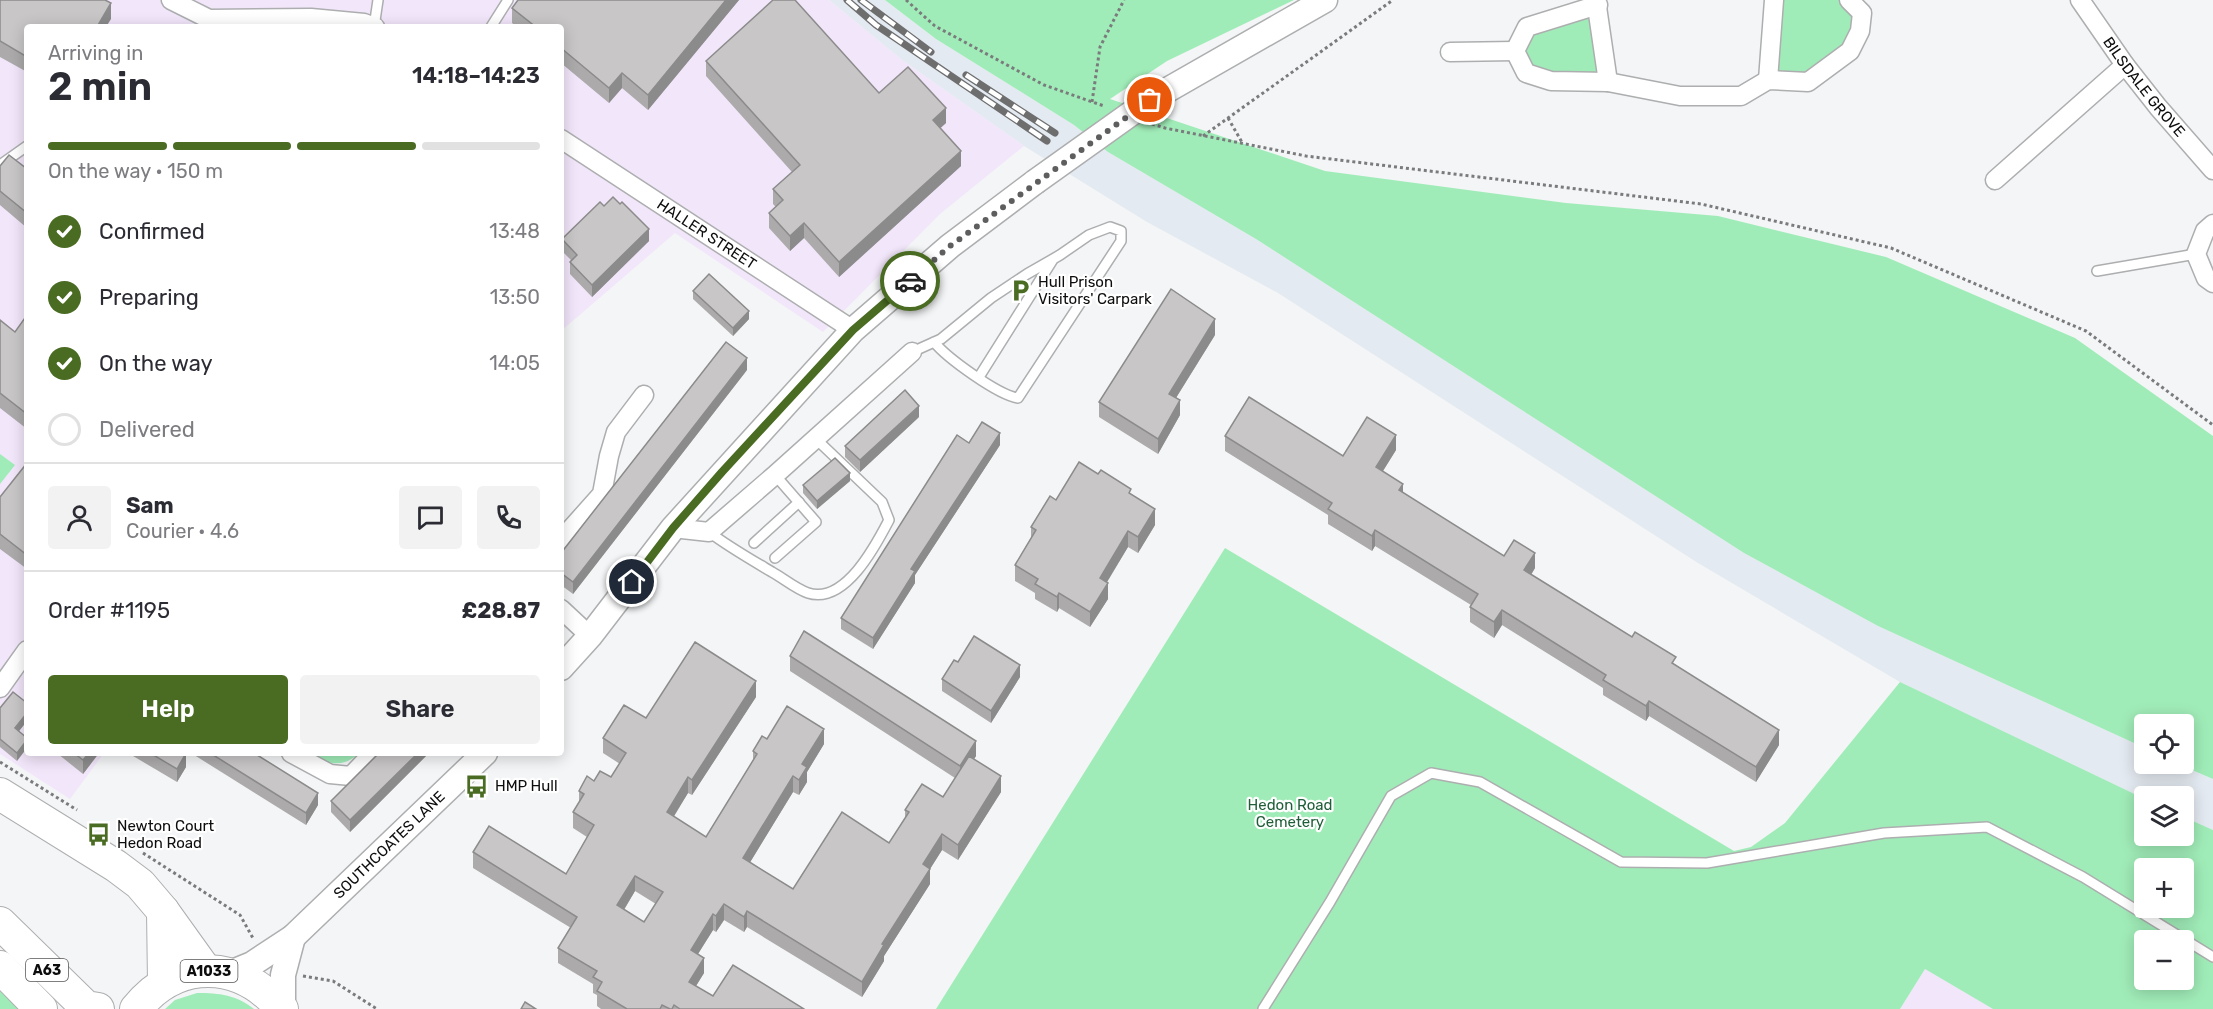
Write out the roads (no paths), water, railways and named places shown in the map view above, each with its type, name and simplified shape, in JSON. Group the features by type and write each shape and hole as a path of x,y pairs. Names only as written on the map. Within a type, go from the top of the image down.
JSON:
{"highway":[{"name":"A1033","path":"0,794 140,884 218,972"},
{"name":"A1033","path":"163,911 164,983"},
{"name":"A63","path":"0,923 86,1007 98,1009"},
{"name":"A63","path":"0,967 41,1009"},
{"name":"A1033","path":"136,1009 146,996 164,983 184,974 218,972 250,981 269,993 283,1009"}],"street":[{"path":"171,0 199,22 209,19 311,18 356,24"},
{"path":"564,665 590,636 673,528 853,330 950,246 1035,182 1325,0"},
{"path":"1768,80 1774,0"},
{"path":"1515,51 1526,73 1551,81 1608,82 1680,96 1741,96 1768,80 1808,82 1850,51 1860,31 1862,13 1849,0"},
{"name":"BILSDALE GROVE","path":"2080,0 2125,65 2213,170"},
{"path":"1515,51 1527,27 1597,2 1608,82"},
{"path":"1450,52 1515,51"},
{"path":"1995,180 2125,65"},
{"name":"HALLER STREET","path":"564,142 853,330"},
{"path":"2213,224 2205,231 2196,254 2206,278 2213,283"},
{"path":"673,528 709,532 776,475 912,352"},
{"path":"564,537 602,494 616,432 644,395"},
{"path":"564,612 590,636"},
{"path":"0,688 24,654"},
{"path":"297,756 330,774 351,776 370,756"},
{"name":"SOUTHCOATES LANE","path":"218,972 263,956 293,937 482,756"},
{"path":"283,1009 283,975 293,937"}],"lane":[{"path":"372,24 378,0"},
{"path":"493,24 508,0"},
{"path":"0,165 24,149"},
{"path":"912,352 934,342 991,298 1089,235 1110,227 1121,231 1121,241 1113,255 1018,398 1000,392 944,354 934,342"},
{"path":"2097,271 2196,254"},
{"path":"979,377 1054,259"},
{"path":"709,532 809,594 826,593 848,580 875,547 889,520 882,502 816,439"},
{"path":"775,558 816,522 776,475"},
{"path":"754,543 799,502"},
{"path":"1263,1009 1330,902 1391,796 1431,773 1480,782 1621,862 1707,863 1884,833 1987,827 2083,877 2213,957"}],"railway":[{"path":"847,0 876,25 1047,141"},
{"path":"861,0 931,52"},
{"path":"966,75 1055,133"}],"place":[{"name":"Hull Prison Visitors' Carpark","path":"1020,291"},
{"name":"HMP Hull","path":"477,786"},
{"name":"Newton Court Hedon Road","path":"99,835"}],"park label":[{"name":"Hedon Road Cemetery","path":"1290,814"}]}
